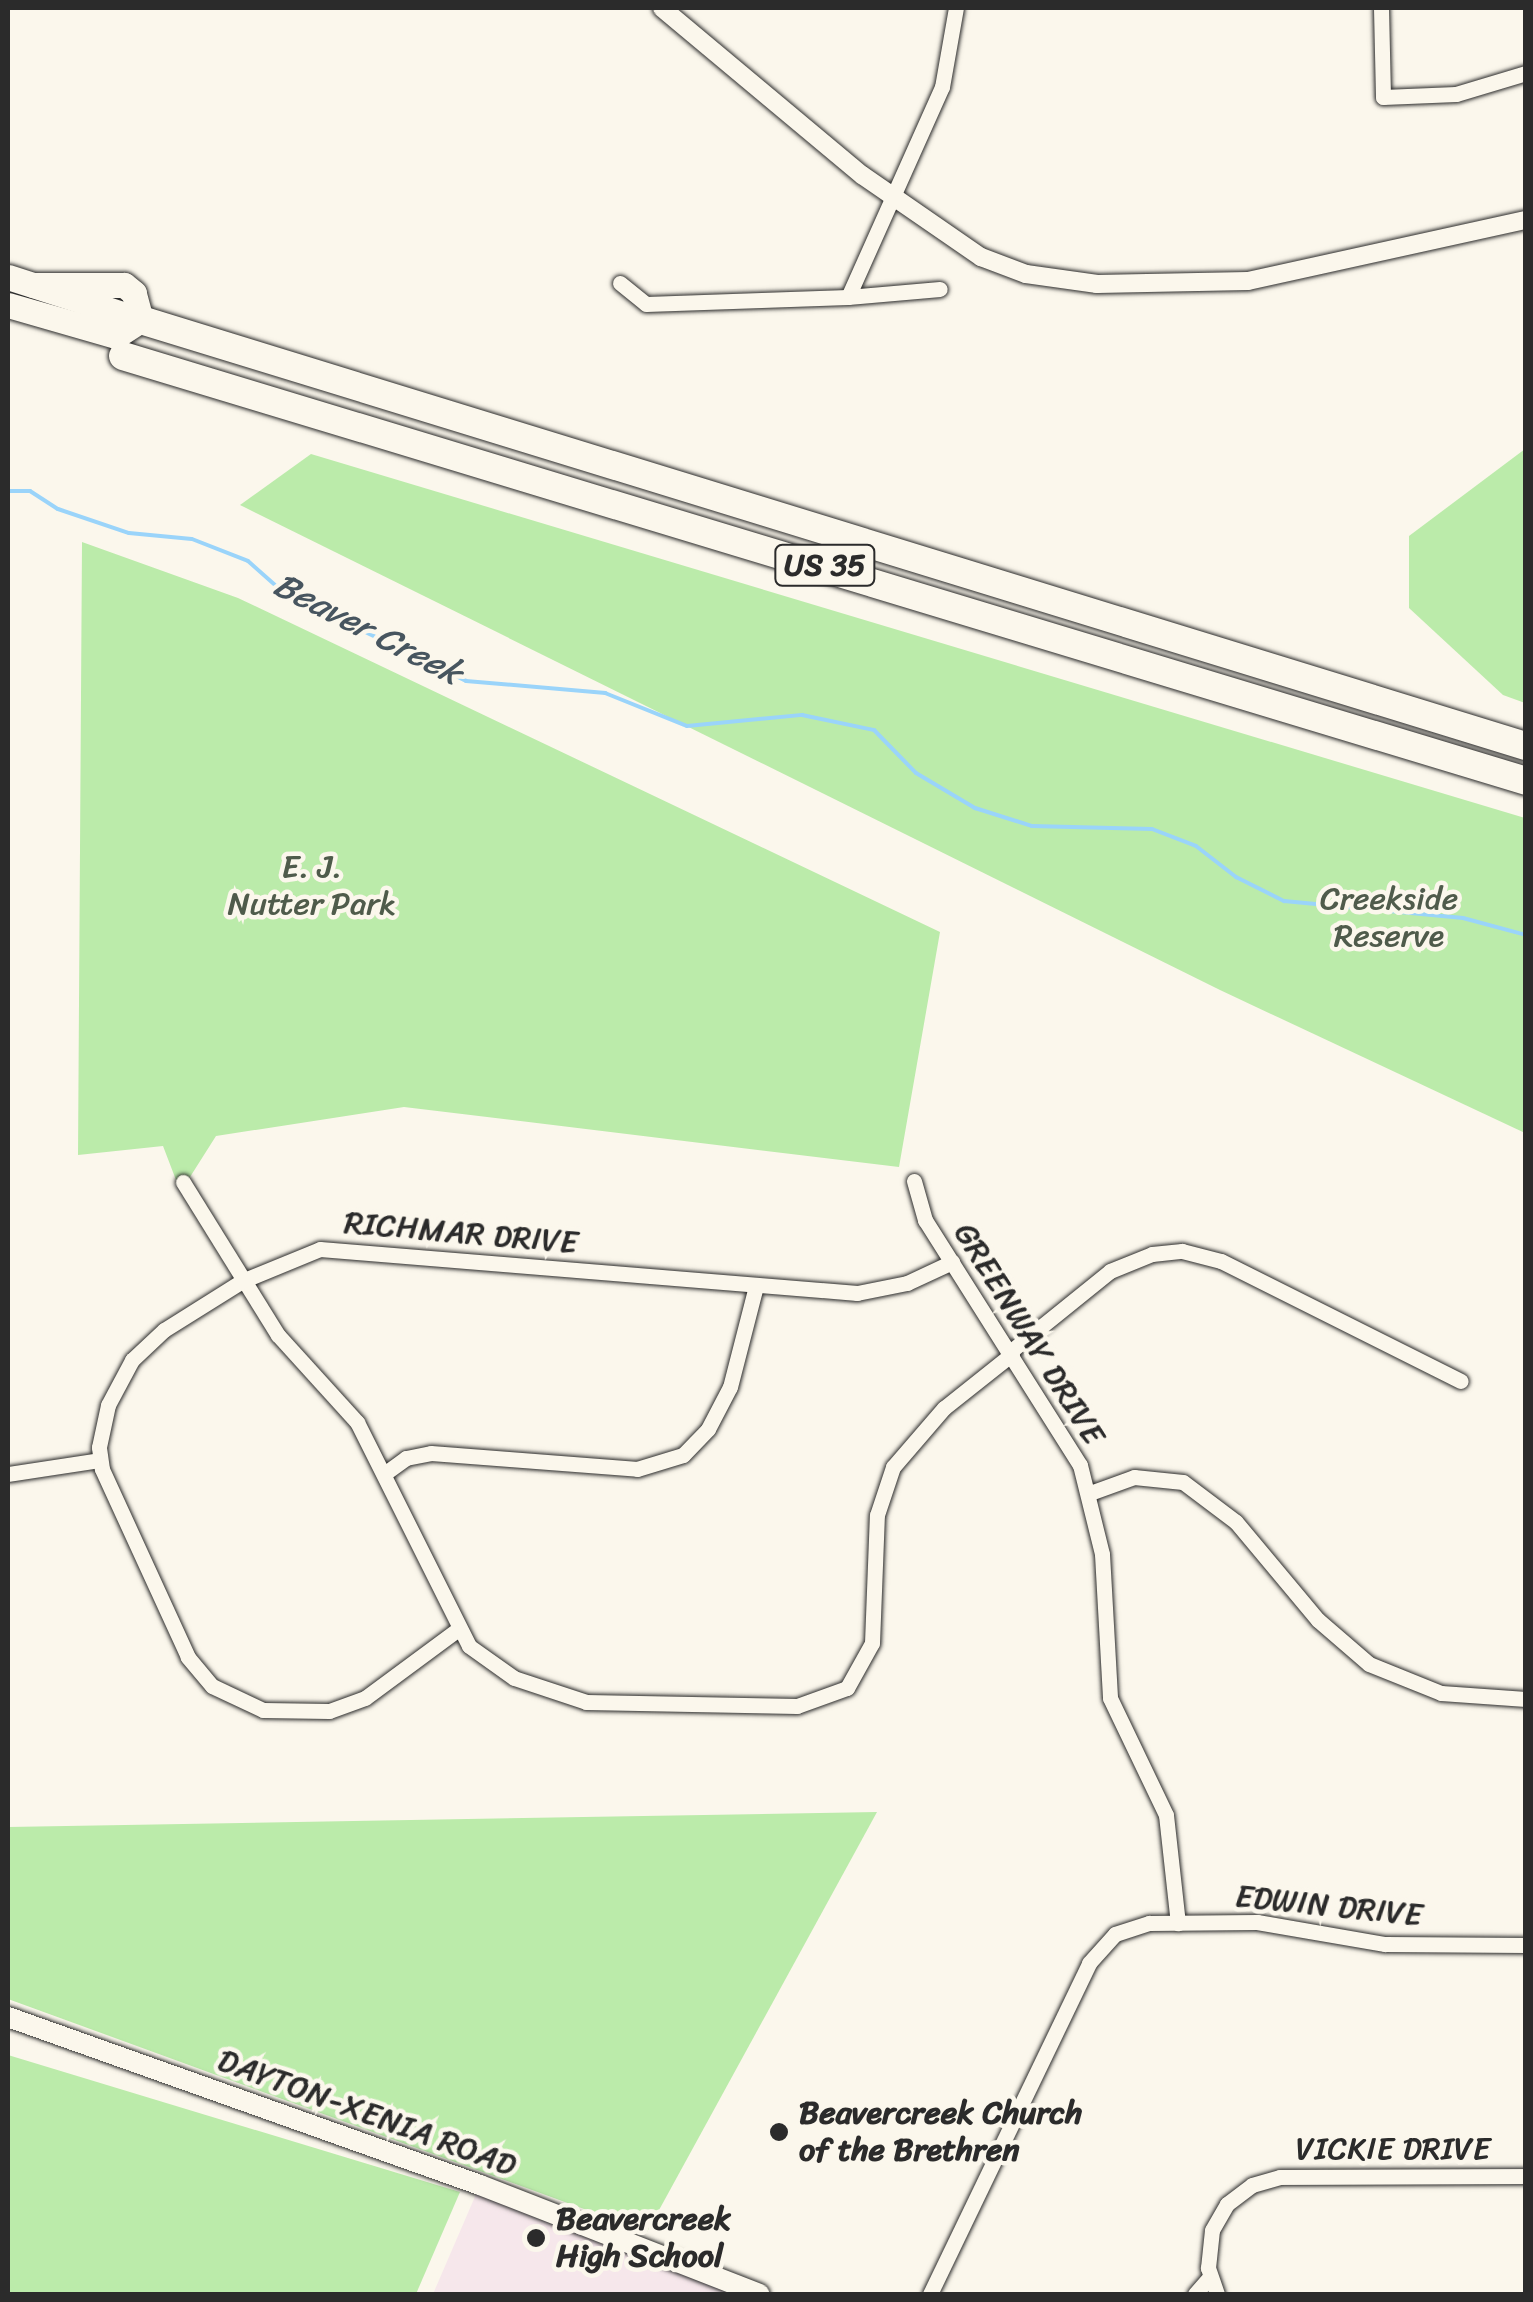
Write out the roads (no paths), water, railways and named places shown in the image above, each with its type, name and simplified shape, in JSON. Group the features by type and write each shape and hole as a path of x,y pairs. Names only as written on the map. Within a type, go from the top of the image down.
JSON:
{"highway":[{"path":"8,277 20,286 124,285 134,293 128,316 116,336 8,305"},
{"name":"US 35","path":"128,316 1526,746"},
{"name":"US 35","path":"8,320 1526,780"}],"main road":[{"name":"DAYTON-XENIA ROAD","path":"8,2017 462,2179 759,2294"}],"street":[{"path":"662,8 893,197 981,257 1040,278 1097,284 1282,277 1526,220"},
{"path":"848,297 942,87 956,8"},
{"path":"1381,8 1383,97 1456,94 1526,73"},
{"path":"620,283 646,304 848,297 940,288"},
{"name":"GREENWAY DRIVE","path":"914,1181 925,1220 1062,1432 1090,1493 1102,1554 1110,1698 1168,1824 1178,1923"},
{"path":"183,1182 278,1335 350,1411 458,1630 476,1653 514,1678 586,1702 798,1706 832,1698 868,1659 876,1515 894,1466 944,1408 1011,1352 1110,1271 1152,1254 1182,1251 1221,1261 1460,1382"},
{"name":"RICHMAR DRIVE","path":"100,1460 108,1405 132,1360 164,1330 242,1280 292,1255 329,1248 756,1286 874,1292 952,1262"},
{"path":"384,1474 406,1458 432,1453 636,1469 683,1455 708,1429 730,1387 756,1286"},
{"path":"8,1474 100,1460 188,1658 234,1700 288,1714 341,1707 365,1698 458,1630"},
{"path":"1090,1493 1134,1477 1184,1482 1236,1522 1318,1620 1369,1664 1440,1693 1526,1699"},
{"name":"EDWIN DRIVE","path":"930,2294 1094,1956 1127,1929 1178,1923 1282,1924 1385,1944 1526,1944"},
{"name":"VICKIE DRIVE","path":"1210,2277 1208,2246 1218,2216 1239,2193 1268,2179 1526,2176"},
{"path":"1196,2294 1210,2277 1217,2294"}],"waterway":[{"name":"Beaver Creek","path":"8,491 30,491 58,509 129,533 192,539 248,561 283,592 466,681 605,693 687,726 802,715 874,730 916,773 975,808 1032,826 1152,829 1196,846 1236,877 1284,901 1463,918 1526,935"}],"place":[{"name":"Beavercreek Church of the Brethren","path":"779,2132"},
{"name":"Beavercreek High School","path":"536,2238"}],"park label":[{"name":"E. J. Nutter Park","path":"312,886"},
{"name":"Creekside Reserve","path":"1389,918"}]}
